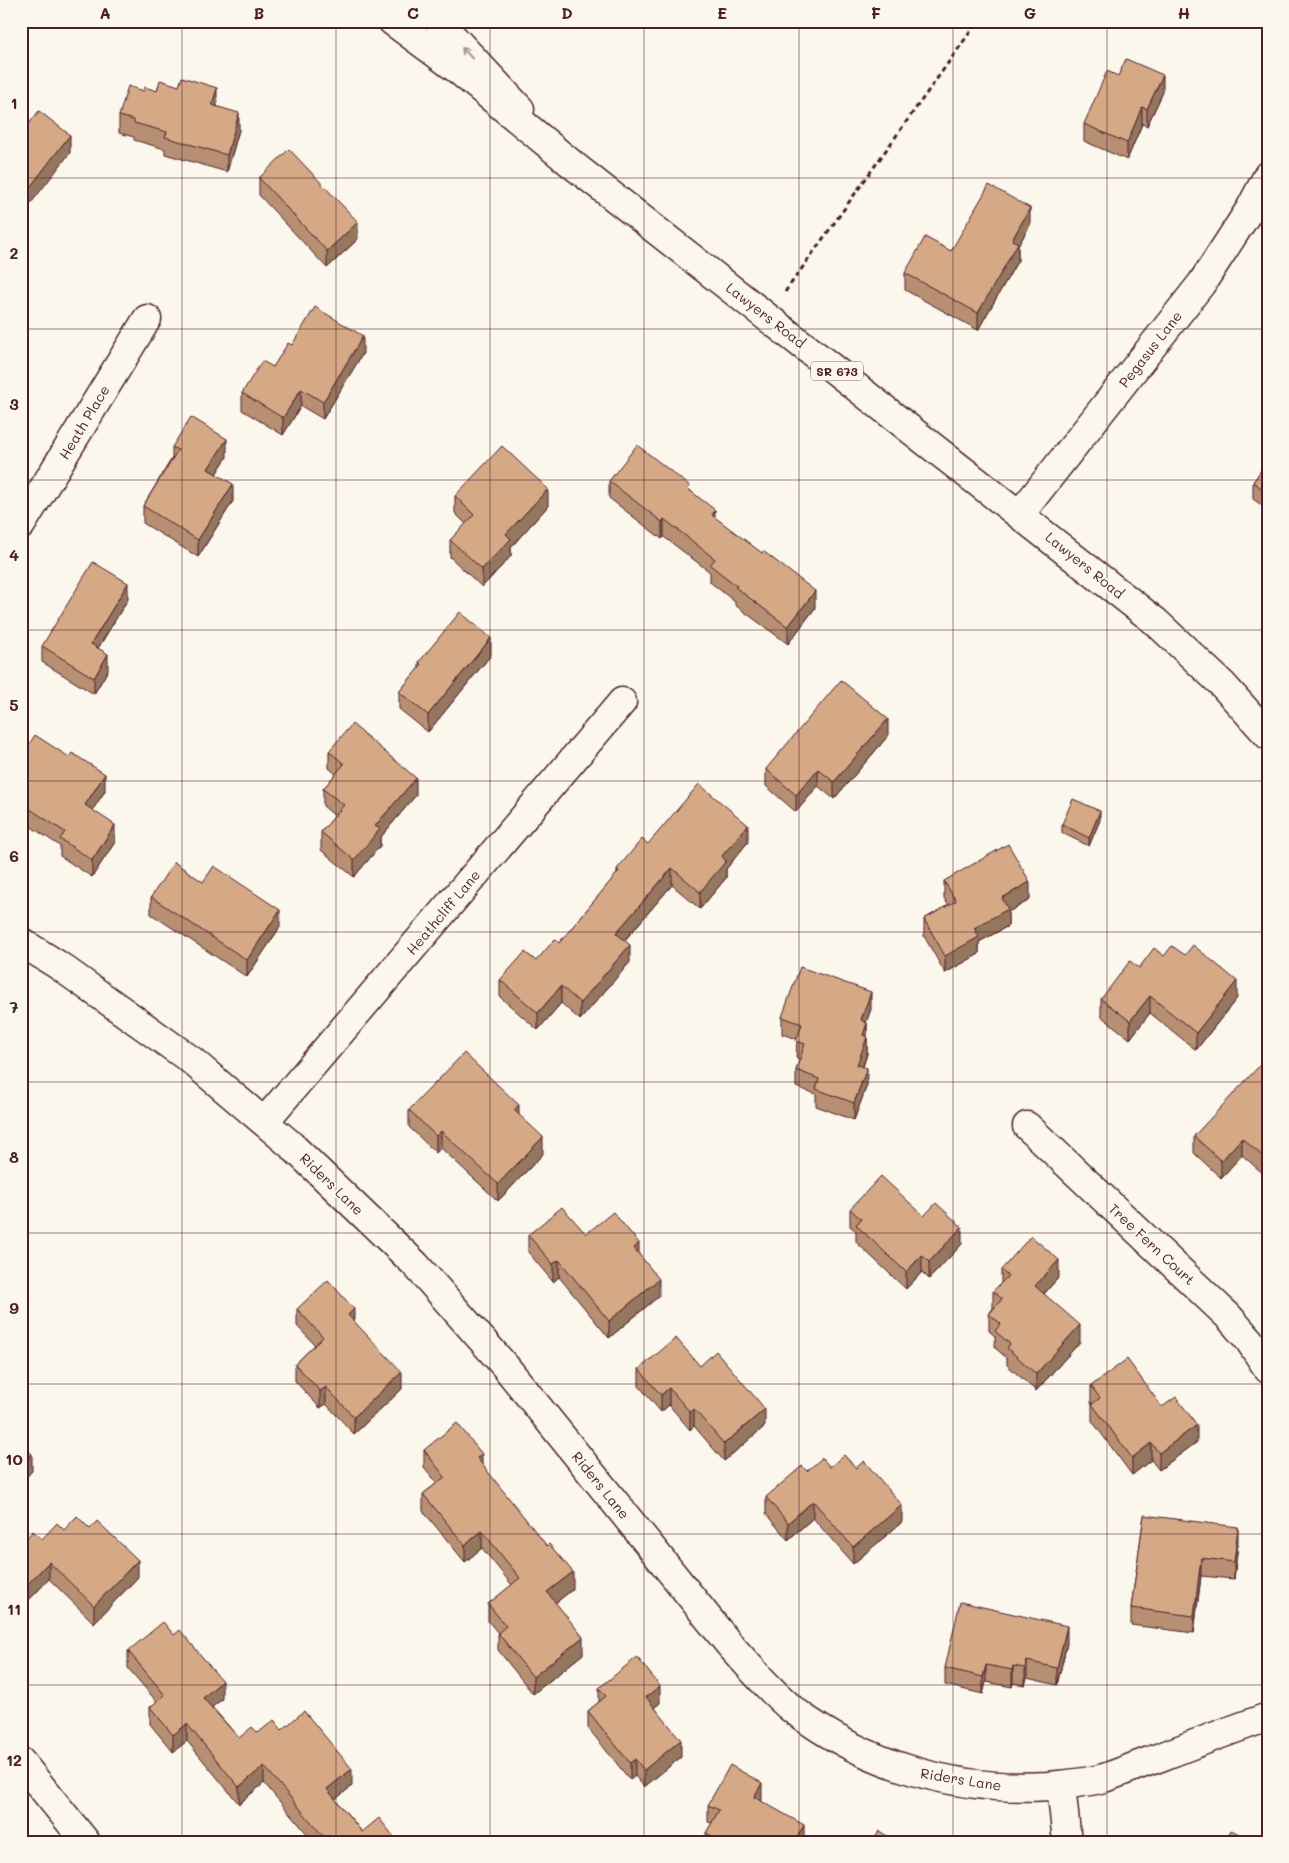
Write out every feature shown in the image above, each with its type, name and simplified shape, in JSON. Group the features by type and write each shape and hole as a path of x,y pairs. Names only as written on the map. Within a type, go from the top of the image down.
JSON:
{"street":[{"name":"Lawyers Road","path":"392,21 456,69 572,165 1156,622 1222,684 1268,735"},
{"path":"438,21 572,165"},
{"name":"Pegasus Lane","path":"1020,514 1202,283 1250,209 1268,175"},
{"name":"Heath Place","path":"21,524 147,319"},
{"name":"Heathcliff Lane","path":"264,1122 622,702"},
{"name":"Riders Lane","path":"21,942 58,965 191,1060 291,1145 414,1264 505,1366 729,1644 759,1678 792,1708 845,1743 890,1764 930,1776 966,1783 1018,1788 1061,1785 1103,1778 1268,1716"},
{"name":"Tree Fern Court","path":"1027,1126 1229,1317 1249,1340 1268,1369"},
{"path":"21,1762 86,1842"},
{"path":"1061,1785 1067,1842"}],"path":[{"path":"784,295 978,21"}],"building":[{"path":"1126,59 1163,75 1147,109 1142,107 1127,143 1084,124 1107,71 1118,76"},
{"path":"182,77 217,88 212,105 239,113 227,155 165,137 167,132 134,123 134,120 119,116 128,86 144,91 145,87 157,91 160,80 179,86"},
{"path":"39,111 70,135 21,199 21,134"},
{"path":"289,149 358,222 327,251 259,178"},
{"path":"989,185 1030,208 1012,240 1018,243 978,313 905,273 925,237 951,251"},
{"path":"315,307 363,336 323,402 301,389 283,418 242,393 262,361 273,367 288,343 292,345"},
{"path":"191,417 227,439 208,469 233,484 198,540 143,506 178,450 172,447"},
{"path":"637,445 690,486 688,489 715,510 712,515 815,591 788,627 735,587 737,586 710,565 715,559 664,519 662,522 609,481"},
{"path":"502,446 548,489 506,534 511,539 482,569 450,540 474,515 455,496"},
{"path":"1268,461 1268,493 1253,482"},
{"path":"93,562 128,583 91,644 108,654 94,678 42,646"},
{"path":"460,612 491,638 428,715 399,692 421,665 419,662"},
{"path":"841,680 888,719 834,782 818,769 796,795 766,769"},
{"path":"352,724 416,778 375,826 380,829 354,860 321,832 344,805 323,789 344,764 329,751"},
{"path":"35,735 69,757 72,753 105,774 85,805 115,825 92,860 60,839 65,832 21,803 21,757"},
{"path":"699,784 748,825 722,856 726,861 700,892 672,868 616,933 630,945 580,1003 561,986 538,1013 500,980 525,952 536,961 555,939 559,943 619,871 617,869 642,839 648,844"},
{"path":"1073,799 1100,811 1089,838 1062,824"},
{"path":"1008,844 1030,882 1002,898 1008,909 974,928 979,937 945,956 924,919 956,901 944,881"},
{"path":"174,862 203,882 214,866 280,910 247,960 151,897"},
{"path":"1193,945 1237,981 1196,1033 1150,996 1130,1021 1101,999 1130,961 1139,968 1154,948 1164,956 1172,946 1185,955"},
{"path":"800,967 871,992 861,1020 867,1023 863,1035 867,1037 857,1065 867,1068 854,1103 816,1089 819,1079 796,1070 805,1044 796,1041 802,1024 782,1017"},
{"path":"464,1053 519,1105 514,1110 543,1137 498,1184 441,1131 436,1136 409,1110"},
{"path":"1262,1063 1268,1068 1268,1161 1242,1138 1221,1161 1194,1136"},
{"path":"881,1176 924,1216 936,1203 962,1227 929,1262 922,1255 906,1272 856,1225 861,1219 850,1209"},
{"path":"562,1207 586,1234 613,1212 639,1243 634,1248 659,1279 609,1321 559,1260 553,1264 528,1235"},
{"path":"1031,1236 1059,1260 1035,1286 1080,1325 1036,1374 1007,1348 1010,1344 995,1331 1001,1324 989,1314 1002,1299 993,1291 1008,1276 1001,1270"},
{"path":"328,1280 354,1309 348,1315 402,1372 354,1417 326,1387 320,1391 295,1364 323,1337 297,1309"},
{"path":"676,1338 700,1366 716,1351 765,1409 724,1444 694,1409 690,1412 669,1388 661,1395 639,1369"},
{"path":"1127,1359 1162,1407 1176,1397 1197,1425 1159,1453 1151,1443 1132,1458 1092,1404 1100,1398 1091,1386"},
{"path":"457,1423 482,1454 477,1458 547,1546 549,1544 573,1572 547,1592 583,1637 533,1677 498,1633 506,1626 488,1604 520,1578 482,1531 465,1545 423,1494 445,1477 424,1450"},
{"path":"21,1445 32,1454 21,1466"},
{"path":"844,1455 856,1468 864,1461 902,1505 853,1547 813,1501 788,1523 766,1497 802,1466 807,1471 822,1458 830,1467"},
{"path":"1144,1515 1238,1527 1234,1562 1201,1558 1194,1616 1131,1608"},
{"path":"77,1516 90,1529 97,1521 138,1560 94,1606 49,1562 25,1587 21,1584 21,1544 33,1531 42,1539 57,1523 64,1530"},
{"path":"960,1602 1067,1626 1057,1668 1027,1661 1025,1668 1013,1666 1012,1670 986,1665 983,1677 945,1668"},
{"path":"163,1622 174,1635 180,1630 222,1681 203,1698 239,1738 252,1727 258,1733 274,1720 282,1730 304,1711 352,1769 327,1789 362,1832 379,1818 398,1842 328,1842 264,1766 239,1787 187,1724 173,1735 150,1707 165,1695 128,1651"},
{"path":"637,1657 660,1686 646,1697 681,1740 644,1770 635,1759 630,1763 588,1711 606,1696 599,1688"},
{"path":"730,1765 762,1783 754,1797 804,1825 795,1842 721,1842 706,1833 719,1810 708,1805"},
{"path":"1231,1830 1256,1842 1225,1842"},
{"path":"879,1831 897,1842 873,1842"}]}
